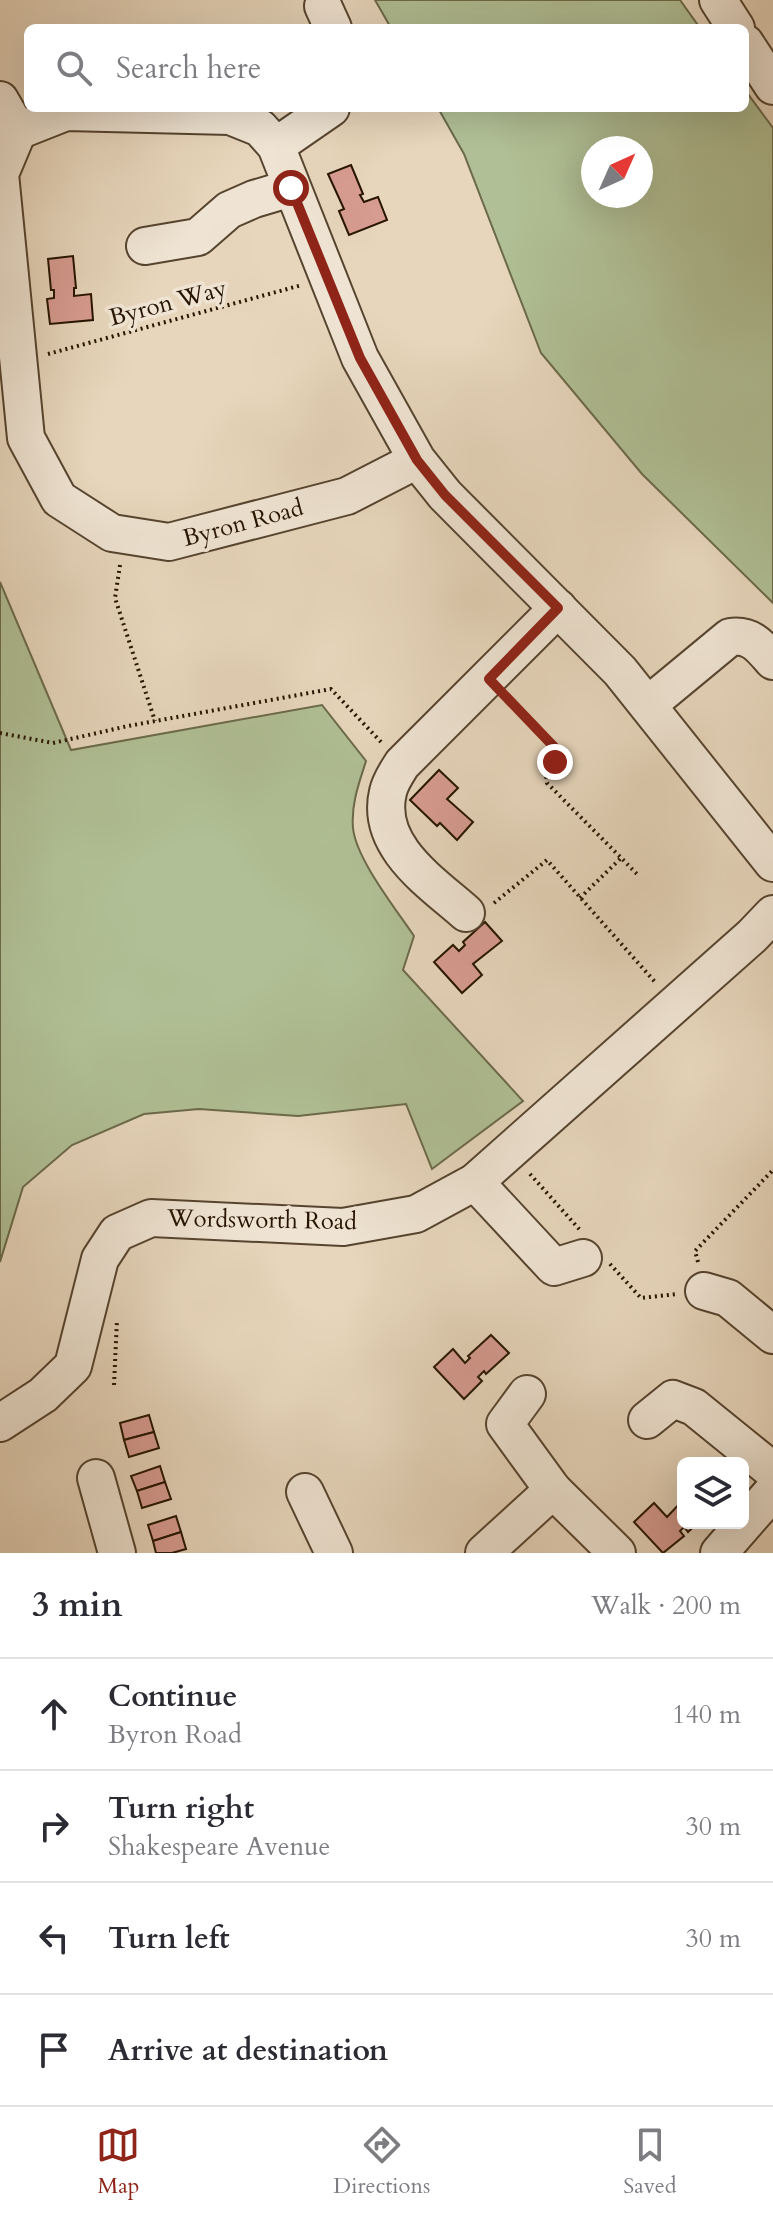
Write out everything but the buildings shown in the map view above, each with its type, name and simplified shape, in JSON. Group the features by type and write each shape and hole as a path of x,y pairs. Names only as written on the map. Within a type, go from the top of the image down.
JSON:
{"street":[{"path":"718,0 733,24"},
{"path":"749,49 773,86"},
{"path":"0,100 18,131 66,112 230,116 260,128 276,146 360,358 417,460 445,495 649,704 773,863"},
{"path":"276,146 325,112"},
{"name":"Byron Road","path":"18,131 0,174 26,438 59,499 112,533 169,542 347,496 417,460"},
{"path":"145,246 198,237 229,210 291,188"},
{"path":"466,913 402,856 385,808 388,788 402,764 558,608"},
{"path":"649,704 730,637 742,635 751,639 773,661"},
{"name":"Wordsworth Road","path":"0,1423 43,1395 73,1366 100,1259 117,1233 151,1218 343,1227 416,1214 475,1182 675,1005 766,936"},
{"path":"475,1182 554,1267 583,1258"},
{"path":"716,1295 773,1335"},
{"path":"527,1394 505,1424 553,1490 617,1553"},
{"path":"647,1420 673,1399 694,1407 773,1471"},
{"path":"96,1478 117,1553"},
{"path":"484,1553 553,1490"},
{"path":"719,1553 773,1491"},
{"path":"305,1492 334,1553"}],"path":[{"name":"Byron Way","path":"18,362 327,278"},
{"path":"125,535 115,598 155,721"},
{"path":"489,679 557,750 555,762 546,774 547,783 639,876"},
{"path":"0,733 53,743 331,689 402,764"},
{"path":"580,898 621,858"},
{"path":"466,913 491,905 547,860 675,1005"},
{"path":"716,1295 695,1251 773,1170"}],"green space":[{"path":"375,0 680,0 697,24 389,24"},
{"path":"749,95 773,128 773,603 642,474 541,353 464,154 440,112 749,112"},
{"path":"0,582 71,750 322,705 366,761 354,802 353,828 369,869 414,936 403,970 523,1101 432,1169 406,1104 298,1116 199,1109 144,1114 72,1145 23,1187 0,1262"}],"route":[{"path":"291,188 360,358 417,460 445,495 558,608 489,679 557,750 555,762"}]}
